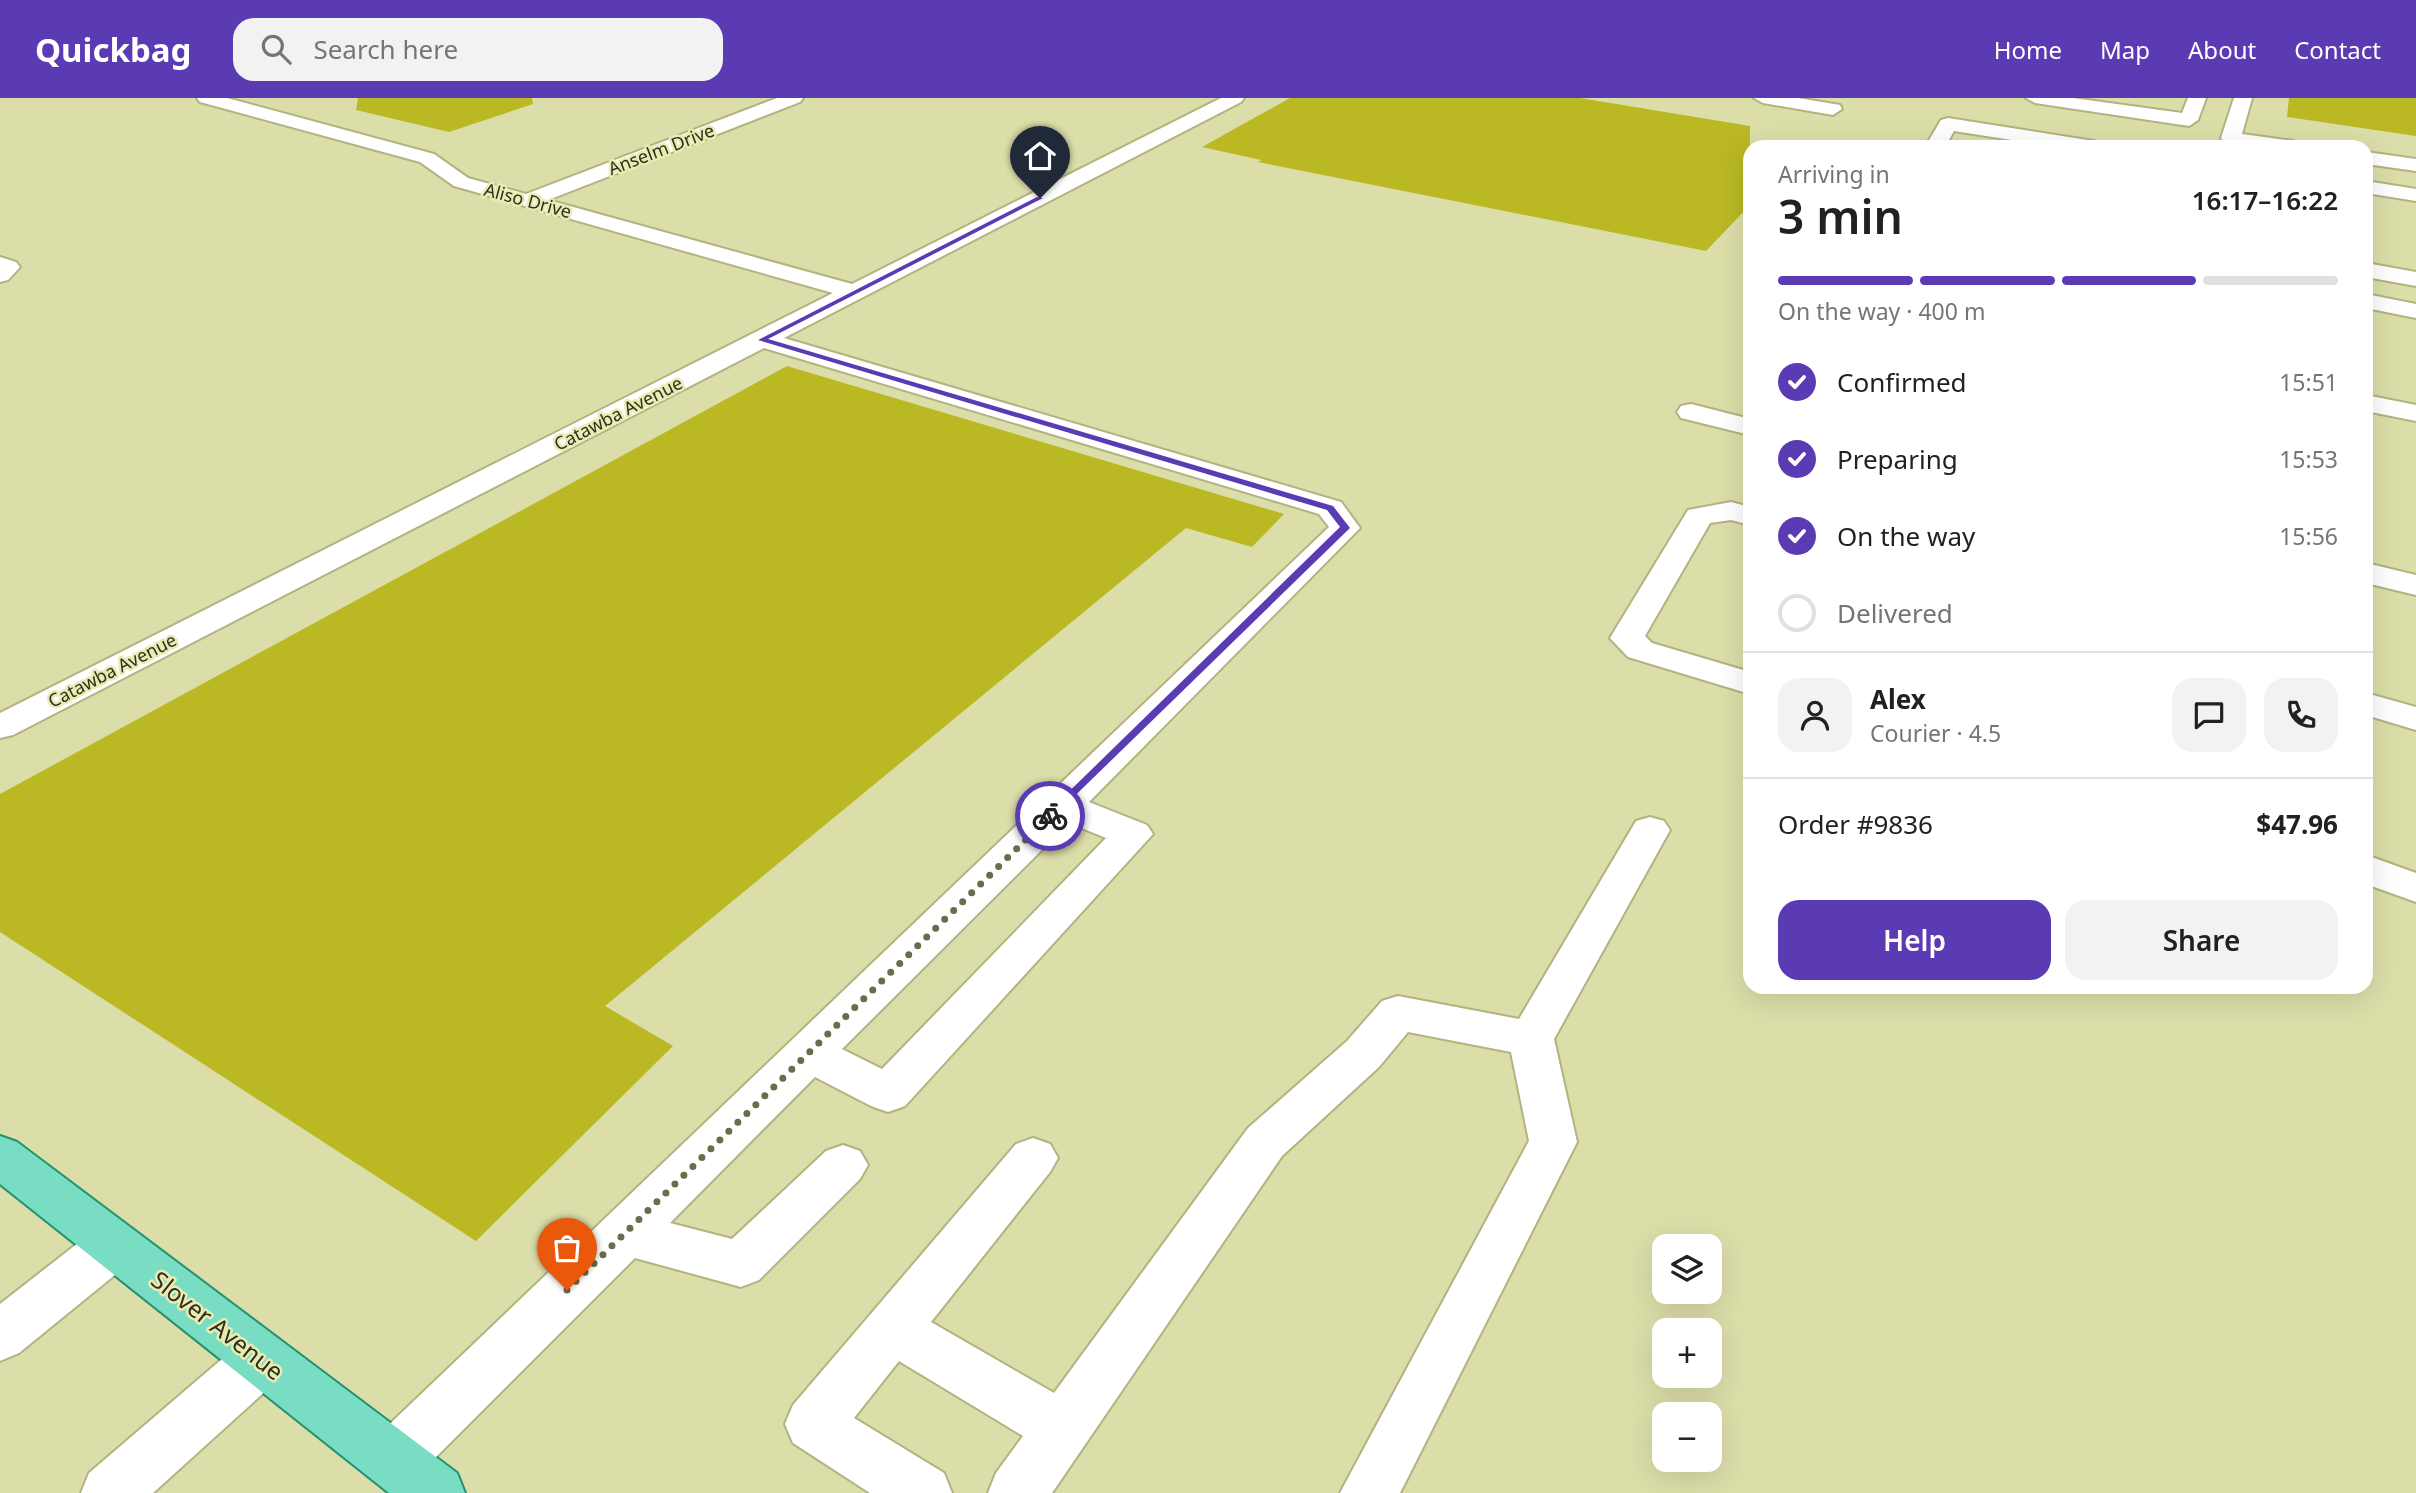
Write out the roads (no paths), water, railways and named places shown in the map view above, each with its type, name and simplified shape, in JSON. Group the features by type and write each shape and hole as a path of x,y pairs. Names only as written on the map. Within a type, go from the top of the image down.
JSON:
{"main road":[{"name":"Slover Avenue","path":"0,1156 436,1493"}],"street":[{"name":"Aliso Drive","path":"206,98 427,158 461,182 856,292"},
{"name":"Anselm Drive","path":"528,200 794,98"},
{"name":"Catawba Avenue","path":"0,727 1235,98"},
{"path":"1763,98 1833,109"},
{"path":"2035,98 2189,120 2197,98"},
{"path":"2243,98 2231,138 2245,140"},
{"path":"1939,140 1948,124 2050,140"},
{"path":"2373,159 2416,165"},
{"path":"2373,188 2416,195"},
{"path":"0,264 8,267 0,275"},
{"path":"2373,271 2416,279"},
{"path":"2373,303 2416,311"},
{"path":"393,1460 1345,528 1330,508 762,340"},
{"path":"2373,404 2416,413"},
{"path":"1691,412 1743,424"},
{"path":"1743,514 1731,511 1699,516 1627,638 1640,650 1743,681"},
{"path":"2373,575 2416,584"},
{"path":"2373,706 2416,719"},
{"path":"808,1053 888,1093 1133,834 1062,805"},
{"path":"1369,1493 1553,1142 1531,1039 1650,830"},
{"path":"2373,872 2416,888"},
{"path":"1017,1493 1265,1142 1363,1054 1398,1013 1531,1039"},
{"path":"923,1493 814,1424 1033,1158"},
{"path":"625,1233 741,1264 843,1165"},
{"path":"0,1336 114,1245"},
{"path":"893,1328 1062,1429"},
{"path":"110,1493 262,1359"}]}
